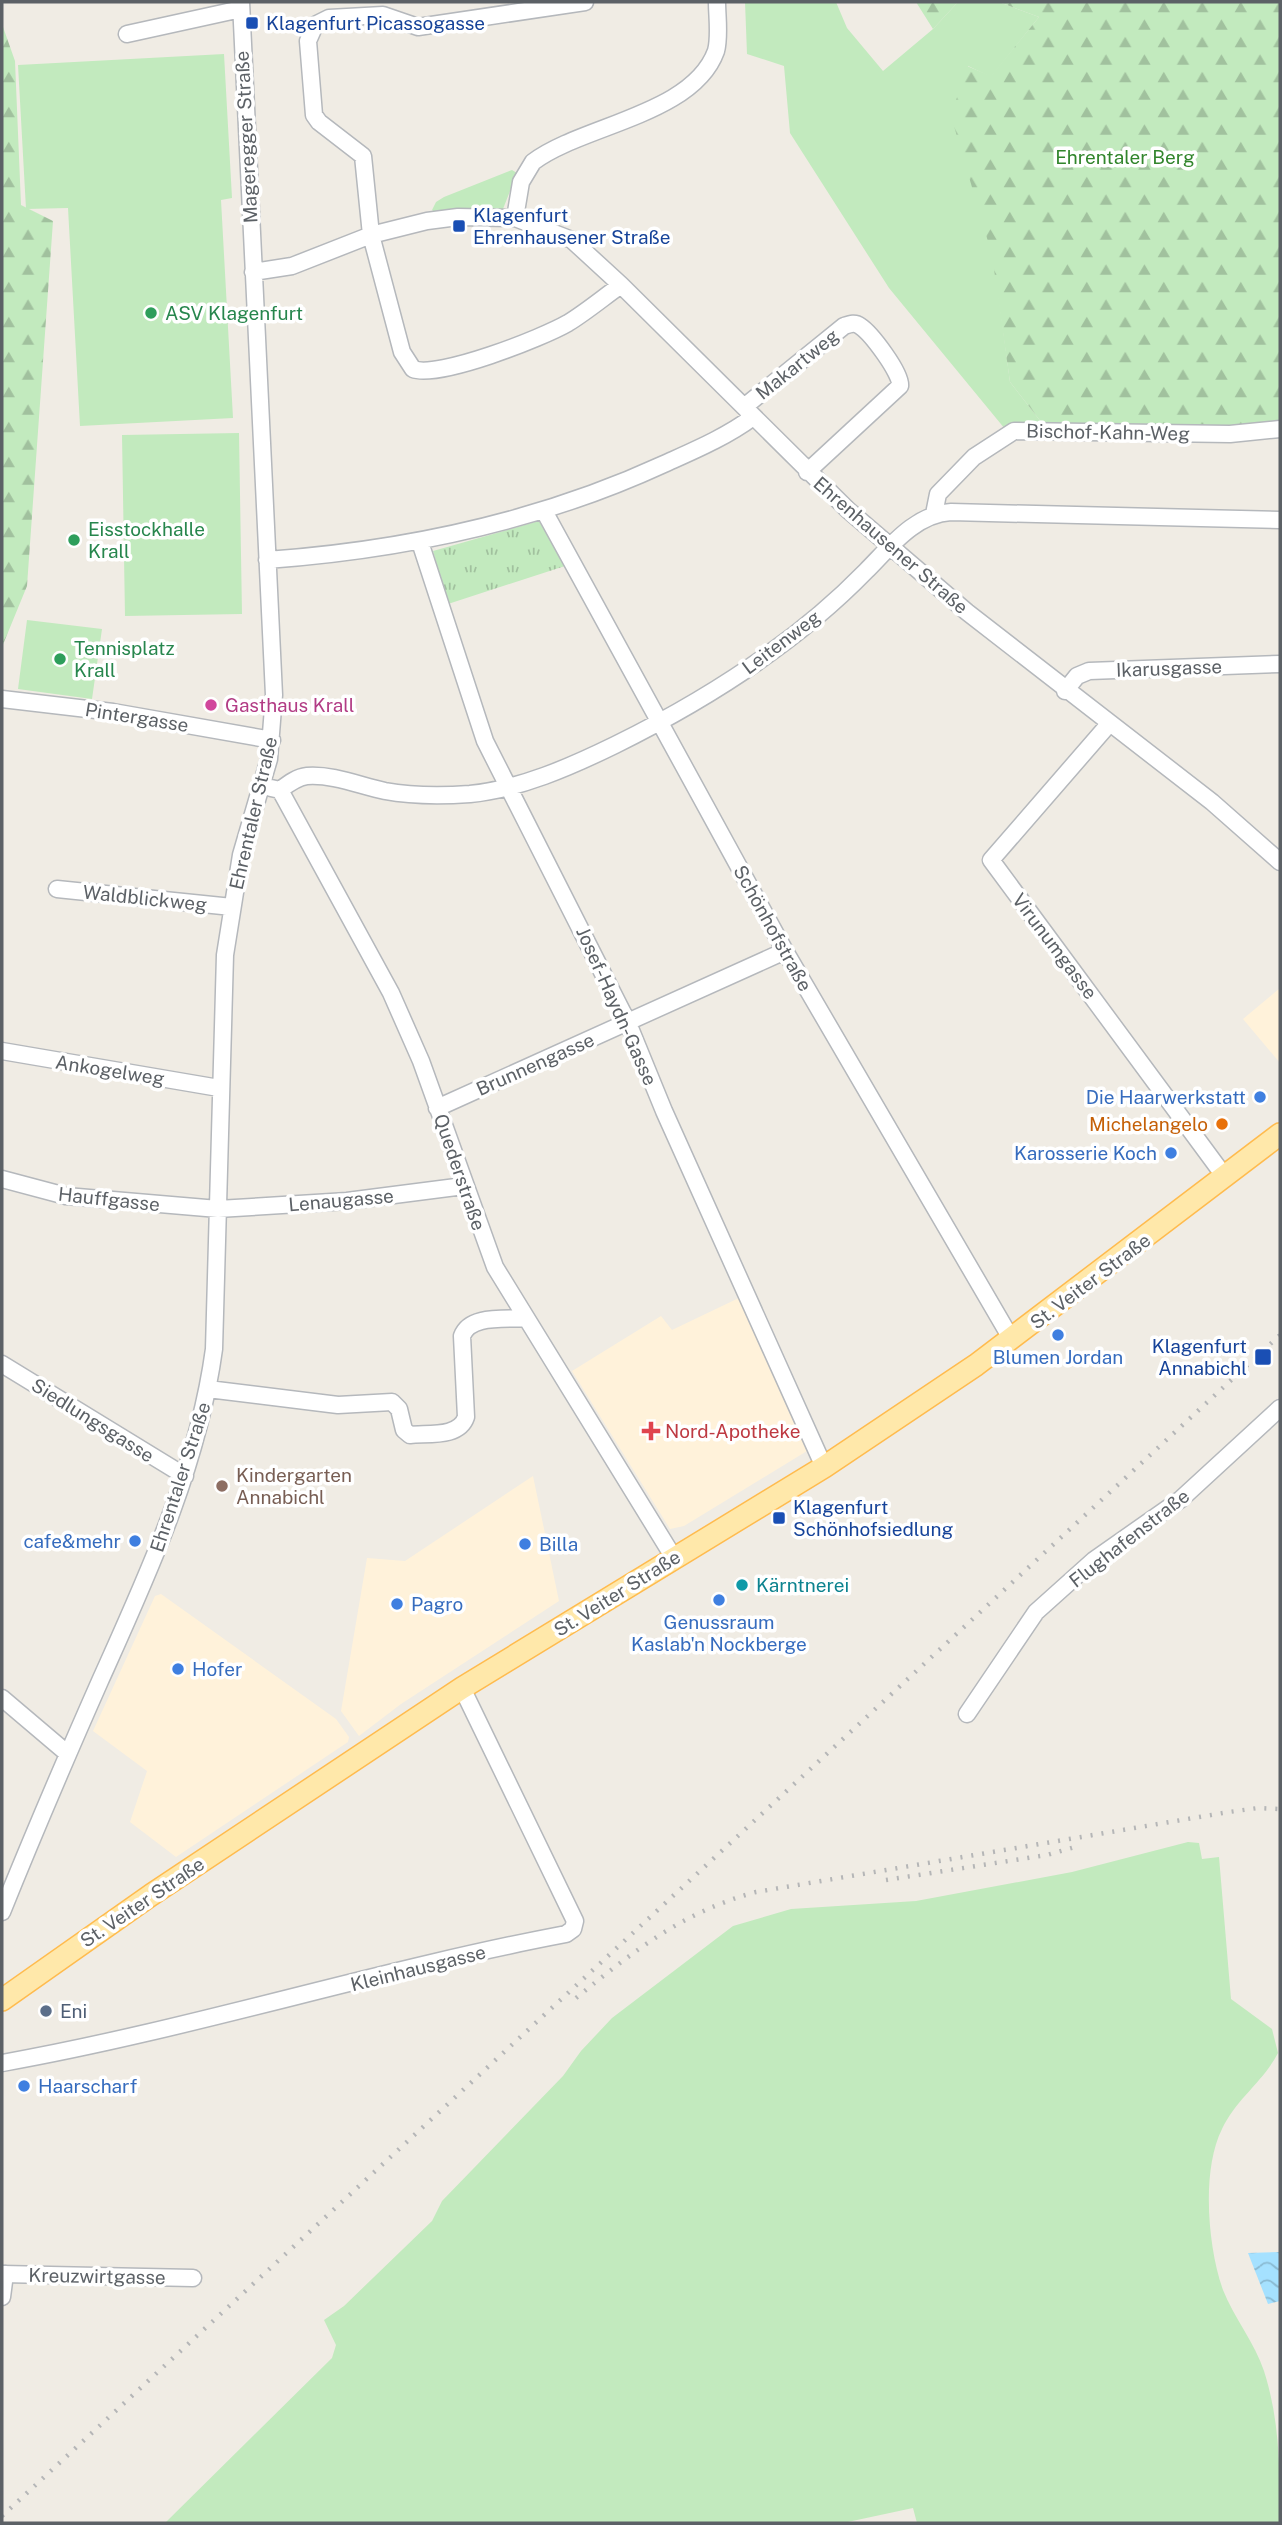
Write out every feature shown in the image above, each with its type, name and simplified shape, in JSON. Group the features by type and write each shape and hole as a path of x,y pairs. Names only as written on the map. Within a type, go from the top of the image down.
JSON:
{"main road":[{"name":"St. Veiter Straße","path":"2,2000 151,1895 462,1688 824,1467 1012,1340 1280,1134"}],"street":[{"path":"585,2 418,27 383,15 329,18 315,25 308,41 312,106 319,122 363,156 371,235 401,352 406,362 422,372 433,372 549,332 621,285"},
{"path":"253,272 292,266 371,235 448,218 515,218 521,182 533,162 674,98 697,79 716,50 717,2"},
{"path":"127,34 241,5"},
{"name":"Mageregger Straße","path":"241,5 253,272"},
{"name":"Ehrenhausener Straße","path":"515,218 572,240 621,285 807,472 891,546 1065,691 1246,829 1280,862"},
{"name":"Ehrentaler Straße","path":"2,1912 146,1578 185,1476 208,1389 216,1324 219,1088 225,955 241,855 272,740 274,695 253,272"},
{"name":"Makartweg","path":"748,412 844,326 856,323 862,326 899,374 900,386 807,472"},
{"path":"267,560 338,555 420,542 544,511 658,467 725,436 748,412"},
{"name":"Bischof-Kahn-Weg","path":"934,514 938,494 987,446 1014,431 1230,434 1280,429"},
{"name":"Schönhofstraße","path":"544,511 785,951 1012,1340"},
{"path":"934,514 951,512 1280,520"},
{"name":"Leitenweg","path":"279,790 304,776 319,775 413,794 471,794 508,787 593,755 705,698 797,632 850,588 917,523 934,514"},
{"name":"Josef-Haydn-Gasse","path":"420,542 485,741 628,1023 664,1111 824,1467"},
{"name":"Ikarusgasse","path":"1065,691 1077,676 1089,671 1280,664"},
{"name":"Pintergasse","path":"2,699 113,712 272,740"},
{"name":"Virunumgasse","path":"1109,724 991,860 1225,1177"},
{"path":"261,785 279,790"},
{"name":"Quederstraße","path":"279,790 391,993 421,1061 495,1267 674,1558"},
{"name":"Waldblickweg","path":"57,889 232,907"},
{"name":"Brunnengasse","path":"437,1108 785,951"},
{"name":"Ankogelweg","path":"2,1051 219,1088"},
{"name":"Hauffgasse","path":"2,1179 66,1196 218,1209"},
{"name":"Lenaugasse","path":"218,1209 347,1201 464,1186"},
{"path":"208,1389 338,1405 392,1402 399,1409 399,1422 410,1435 454,1431 464,1424 466,1417 462,1336 465,1329 475,1322 526,1318"},
{"name":"Siedlungsgasse","path":"2,1364 185,1476"},
{"name":"Flughafenstraße","path":"967,1714 1036,1612 1094,1560 1181,1499 1280,1408"},
{"name":"Kleinhausgasse","path":"2,2063 72,2051 234,2014 459,1956 566,1934 573,1929 575,1921 462,1688"},
{"path":"2,1698 68,1754"},
{"path":"2,2297 4,2274"},
{"name":"Kreuzwirtgasse","path":"4,2274 193,2278"}],"shaded area":[{"path":"1280,988 1280,1063 1243,1019"},
{"path":"743,1296 808,1447 807,1451 684,1526 670,1529 572,1371 661,1316 672,1330"},
{"path":"533,1476 559,1601 401,1704 359,1736 341,1711 367,1558 405,1561"},
{"path":"161,1594 336,1719 349,1737 348,1742 176,1857 130,1822 147,1771 93,1731 155,1596"}],"green space":[{"path":"745,2 836,2 847,28 883,71 933,29 958,2 999,2 1039,17 991,77 968,66 1010,382 1045,427 1005,429 889,288 790,133 784,66 747,54"},
{"path":"916,2 958,2 933,29"},
{"name":"Ehrentaler Berg","path":"999,2 1280,2 1280,426 1045,427 1010,382 992,255 951,116 967,66 991,76 1039,17"},
{"path":"2,24 15,61 21,205 53,221 27,586 2,647"},
{"path":"224,54 232,198 221,200 233,418 80,426 68,208 26,209 18,65"},
{"path":"512,170 517,173 503,209 435,213 432,210 436,202 444,197"},
{"path":"239,433 242,614 125,616 122,435"},
{"path":"539,521 565,566 448,604 433,551"},
{"name":"Tennisplatz Krall","path":"27,620 102,629 92,699 18,689"},
{"path":"1188,1842 1199,1843 1202,1859 1219,1857 1231,1999 1272,2029 1278,2053 1222,2129 1211,2166 1209,2210 1214,2253 1223,2290 1260,2361 1269,2390 1278,2446 1280,2523 917,2523 913,2508 843,2523 165,2523 332,2358 336,2345 324,2320 344,2306 432,2221 442,2201 563,2076 581,2051 612,2018 733,1926 791,1909 916,1901 1072,1872"}],"water":[{"path":"1280,2252 1280,2301 1268,2304 1248,2253"}],"railway":[{"path":"2,2516 1280,1335"},
{"path":"576,1998 618,1964 682,1922 729,1900 756,1892 1229,1812 1258,1808 1280,1809"},
{"path":"886,1880 1047,1855 1075,1847"}],"place":[{"name":"Klagenfurt Picassogasse","path":"252,23"},
{"name":"Klagenfurt Ehrenhausener Straße","path":"459,226"},
{"name":"ASV Klagenfurt","path":"151,313"},
{"name":"Eisstockhalle Krall","path":"74,540"},
{"name":"Tennisplatz Krall","path":"60,659"},
{"name":"Gasthaus Krall","path":"211,705"},
{"name":"Die Haarwerkstatt","path":"1260,1097"},
{"name":"Michelangelo","path":"1222,1124"},
{"name":"Karosserie Koch","path":"1171,1153"},
{"name":"Blumen Jordan","path":"1058,1335"},
{"name":"Klagenfurt Annabichl","path":"1263,1357"},
{"name":"Nord-Apotheke","path":"651,1431"},
{"name":"Kindergarten Annabichl","path":"222,1486"},
{"name":"Klagenfurt Schönhofsiedlung","path":"779,1518"},
{"name":"cafe&mehr","path":"135,1541"},
{"name":"Billa","path":"525,1544"},
{"name":"Kärntnerei","path":"742,1585"},
{"name":"Genussraum Kaslab'n Nockberge","path":"719,1600"},
{"name":"Pagro","path":"397,1604"},
{"name":"Hofer","path":"178,1669"},
{"name":"Eni","path":"46,2011"},
{"name":"Haarscharf","path":"24,2086"}]}
